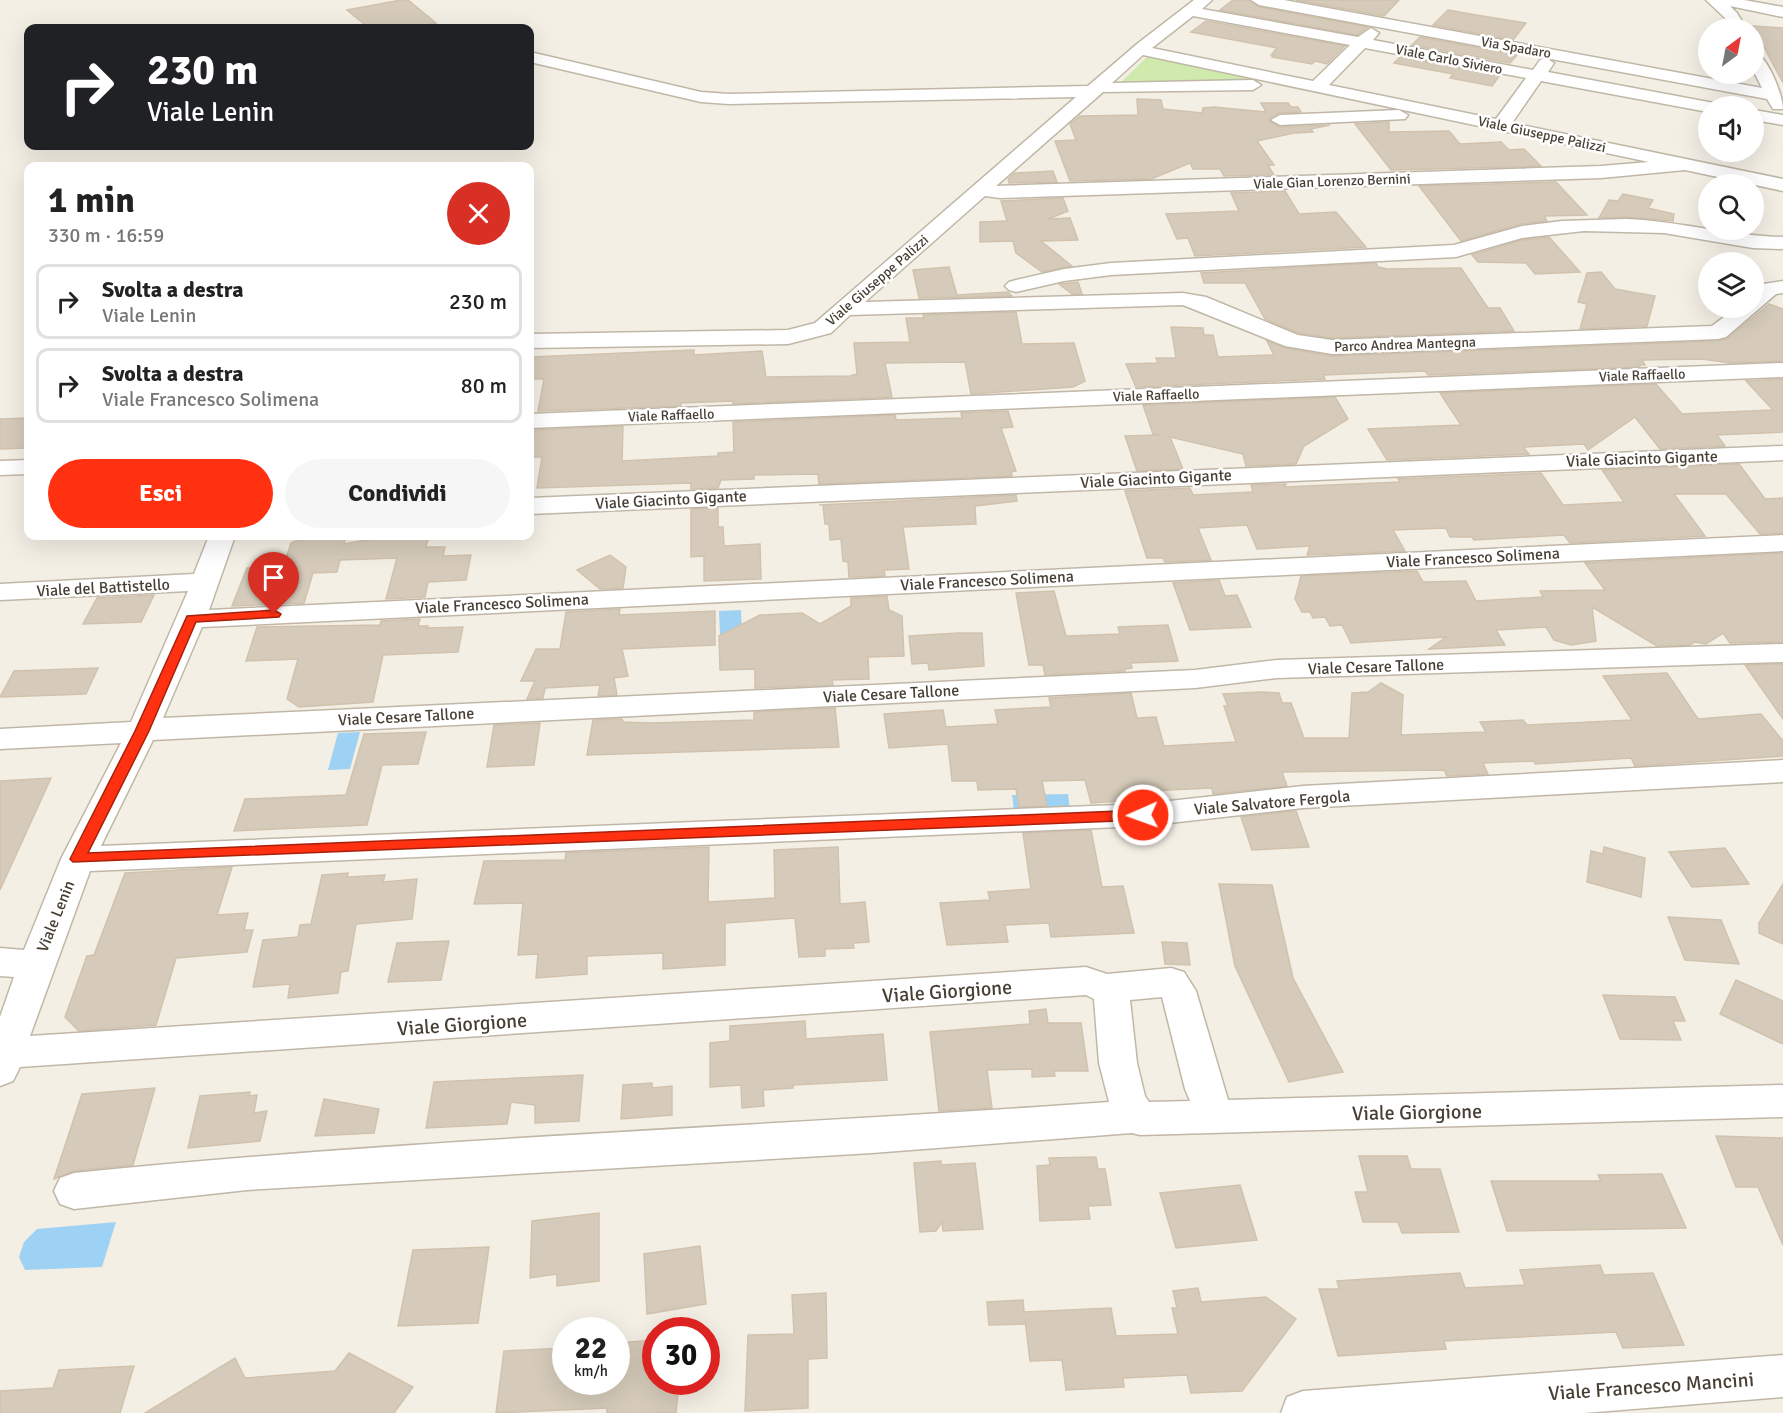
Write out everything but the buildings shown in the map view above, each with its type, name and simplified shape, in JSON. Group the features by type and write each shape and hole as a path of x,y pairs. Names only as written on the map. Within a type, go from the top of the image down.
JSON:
{"street":[{"path":"1140,50 1204,0"},
{"name":"Via Spadaro","path":"1259,0 1554,53 1779,103"},
{"path":"1714,0 1731,18"},
{"path":"1720,0 1783,12"},
{"name":"Viale Carlo Siviero","path":"1190,11 1698,105"},
{"path":"1309,85 1361,43 1382,22"},
{"name":"Viale Giuseppe Palizzi","path":"534,341 788,337 823,327 1140,50 1783,185"},
{"path":"1500,125 1554,53"},
{"path":"534,58 701,97 729,99 1097,89"},
{"path":"1764,75 1779,103"},
{"name":"Viale Giuseppe Palizzi","path":"1097,89 1309,85"},
{"path":"1280,120 1444,113"},
{"path":"1764,117 1783,120"},
{"name":"Viale Gian Lorenzo Bernini","path":"982,190 1012,191 1601,172 1683,165"},
{"path":"1016,286 1071,271 1119,267 1144,269 1456,251 1502,236 1570,228 1664,227 1756,242 1783,243"},
{"path":"1764,294 1770,288 1783,287"},
{"name":"Parco Andrea Mantegna","path":"844,309 1183,298 1293,341 1332,347 1718,332 1736,318"},
{"name":"Viale Raffaello","path":"534,421 1783,370"},
{"name":"Viale Giacinto Gigante","path":"534,506 1783,453"},
{"path":"0,468 24,467"},
{"name":"Viale Lenin","path":"3,1061 36,965 78,859 142,731 191,618 221,540"},
{"name":"Viale Francesco Solimena","path":"191,618 1783,543"},
{"name":"Viale del Battistello","path":"0,592 205,582"},
{"name":"Viale Cesare Tallone","path":"0,739 89,736 186,726 1195,679 1277,669 1783,653"},
{"name":"Viale Salvatore Fergola","path":"78,859 1143,815 1303,797 1783,771"},
{"path":"0,962 36,965"},
{"name":"Viale Giorgione","path":"3,1061 1086,981 1107,988 1171,982 1178,991 1204,1089 1215,1116"},
{"path":"1107,988 1112,999 1121,1071 1131,1111 1137,1116"},
{"name":"Viale Giorgione","path":"74,1191 247,1173 872,1136 1137,1116 1140,1119 1783,1101"},
{"name":"Viale Francesco Mancini","path":"1303,1413 1783,1376"}],"green space":[{"path":"1147,57 1272,81 1118,85"}],"water":[{"path":"741,610 742,635 720,636 719,611"},
{"path":"360,732 350,769 328,770 338,733"},
{"path":"1068,794 1070,809 1014,810 1012,795"},
{"path":"116,1222 102,1267 25,1270 19,1257 24,1242 37,1229"}],"route":[{"path":"274,614 191,618 142,731 78,859 1143,815"}]}
